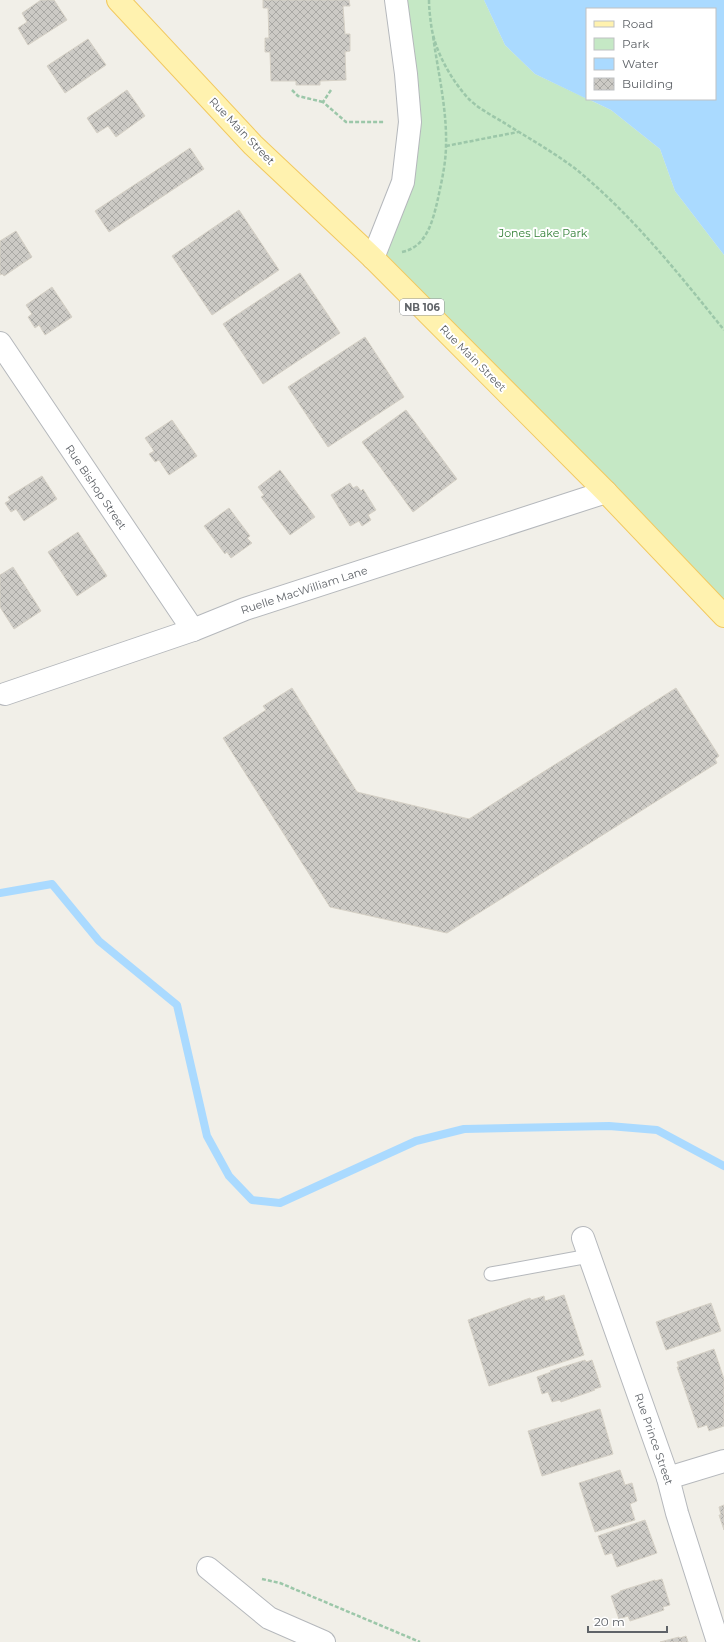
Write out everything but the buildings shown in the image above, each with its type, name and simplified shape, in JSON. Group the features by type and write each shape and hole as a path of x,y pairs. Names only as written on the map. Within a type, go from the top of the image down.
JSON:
{"main road":[{"name":"Rue Main Street","path":"118,0 253,145 373,258 606,492 724,616"}],"street":[{"path":"373,258 403,182 410,122 406,74 396,0"},
{"name":"Rue Bishop Street","path":"0,343 193,630"},
{"name":"Ruelle MacWilliam Lane","path":"5,694 193,630 245,609 606,492"},
{"name":"Rue Prince Street","path":"586,1247 668,1478 677,1514 718,1642"},
{"path":"668,1478 724,1461"},
{"path":"208,1568 269,1618 324,1642"}],"lane":[{"path":"490,1274 586,1247"}],"path":[{"path":"429,0 431,25 438,50 454,79 467,97 486,112 577,170 655,245 724,330"},
{"path":"292,90 298,96 324,102 346,122 410,122"},
{"path":"324,102 330,90"},
{"path":"446,146 518,132"},
{"path":"259,1578 280,1583 420,1642"}],"green space":[{"name":"Jones Lake Park","path":"396,0 484,0 505,45 535,74 586,98 586,100 590,100 611,110 660,149 675,191 724,255 724,616 373,258 403,182"}],"water":[{"path":"484,0 724,0 724,255 675,191 660,149 611,110 590,100 716,100 716,8 586,8 586,99 535,74 505,45"}],"waterway":[{"path":"0,893 52,884 99,941 177,1005 207,1136 229,1176 252,1200 280,1203 416,1141 464,1129 609,1126 657,1130 724,1166"}]}
